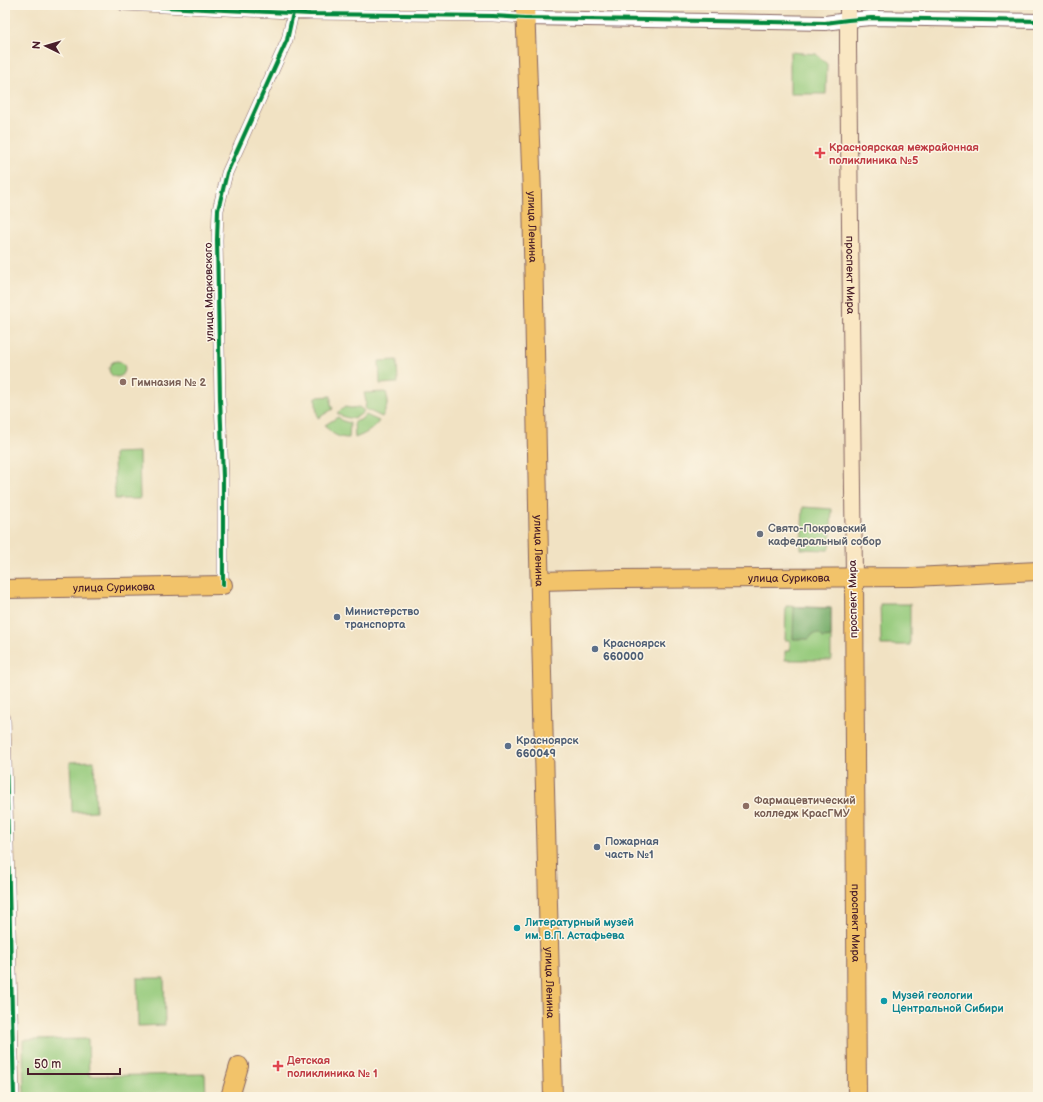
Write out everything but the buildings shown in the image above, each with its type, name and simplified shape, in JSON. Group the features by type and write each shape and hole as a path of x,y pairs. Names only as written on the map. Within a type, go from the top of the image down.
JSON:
{"main road":[{"name":"улица Ленина","path":"525,12 532,195 535,378 553,1097"},
{"name":"проспект Мира","path":"848,12 854,578 857,1097"},
{"name":"улица Сурикова","path":"540,581 913,577 1038,570"},
{"name":"улица Сурикова","path":"5,589 224,585"},
{"path":"230,1097 239,1066 241,1097"}],"street":[{"path":"123,5 293,13 493,16 525,12 825,23 848,12 871,18 1038,21"},
{"name":"улица Марковского","path":"224,585 223,477 217,248 218,210 227,172 287,40 293,13"},
{"path":"5,718 14,1097"}],"green space":[{"path":"790,52 816,54 827,64 826,94 790,94"},
{"path":"397,360 398,383 380,384 379,361"},
{"path":"114,361 120,361 125,366 123,375 120,377 114,377 109,372 109,366"},
{"path":"386,392 387,405 382,417 365,409 366,402 364,393"},
{"path":"331,396 331,405 333,409 318,418 316,397"},
{"path":"345,407 359,407 364,411 358,416 348,418 337,413"},
{"path":"366,415 379,421 374,427 355,438 354,422 360,420"},
{"path":"338,417 343,421 350,423 349,438 335,435 325,425"},
{"path":"139,452 140,499 115,499 114,453"},
{"path":"803,507 832,509 830,548 828,550 801,549"},
{"path":"880,604 910,604 910,645 881,645"},
{"path":"786,606 831,608 831,660 785,660 785,651 790,651 790,640 785,640"},
{"path":"794,607 831,608 831,637 823,638 820,635 813,634 809,639 793,639"},
{"path":"94,761 96,811 72,812 70,762"},
{"path":"137,978 164,978 165,1025 138,1026"},
{"path":"88,1039 89,1076 205,1074 206,1097 24,1097 23,1040"}],"cycle path":[{"path":"123,5 310,14 493,16 525,18 825,23 871,18 1038,21"},
{"path":"223,585 223,477 217,240 218,210 227,173 287,40 293,13"},
{"path":"5,718 14,1097"}],"place":[{"name":"Красноярская межрайонная поликлиника №5","path":"820,153"},
{"name":"Гимназия № 2","path":"123,382"},
{"name":"Свято-Покровский кафедральный собор","path":"760,534"},
{"name":"Министерство транспорта","path":"337,617"},
{"name":"Красноярск 660000","path":"595,649"},
{"name":"Красноярск 660049","path":"508,746"},
{"name":"Фармацевтический колледж КрасГМУ","path":"746,806"},
{"name":"Пожарная часть №1","path":"597,847"},
{"name":"Литературный музей им. В.П. Астафьева","path":"517,928"},
{"name":"Музей геологии Центральной Сибири","path":"884,1001"},
{"name":"Детская поликлиника № 1","path":"278,1066"}]}
